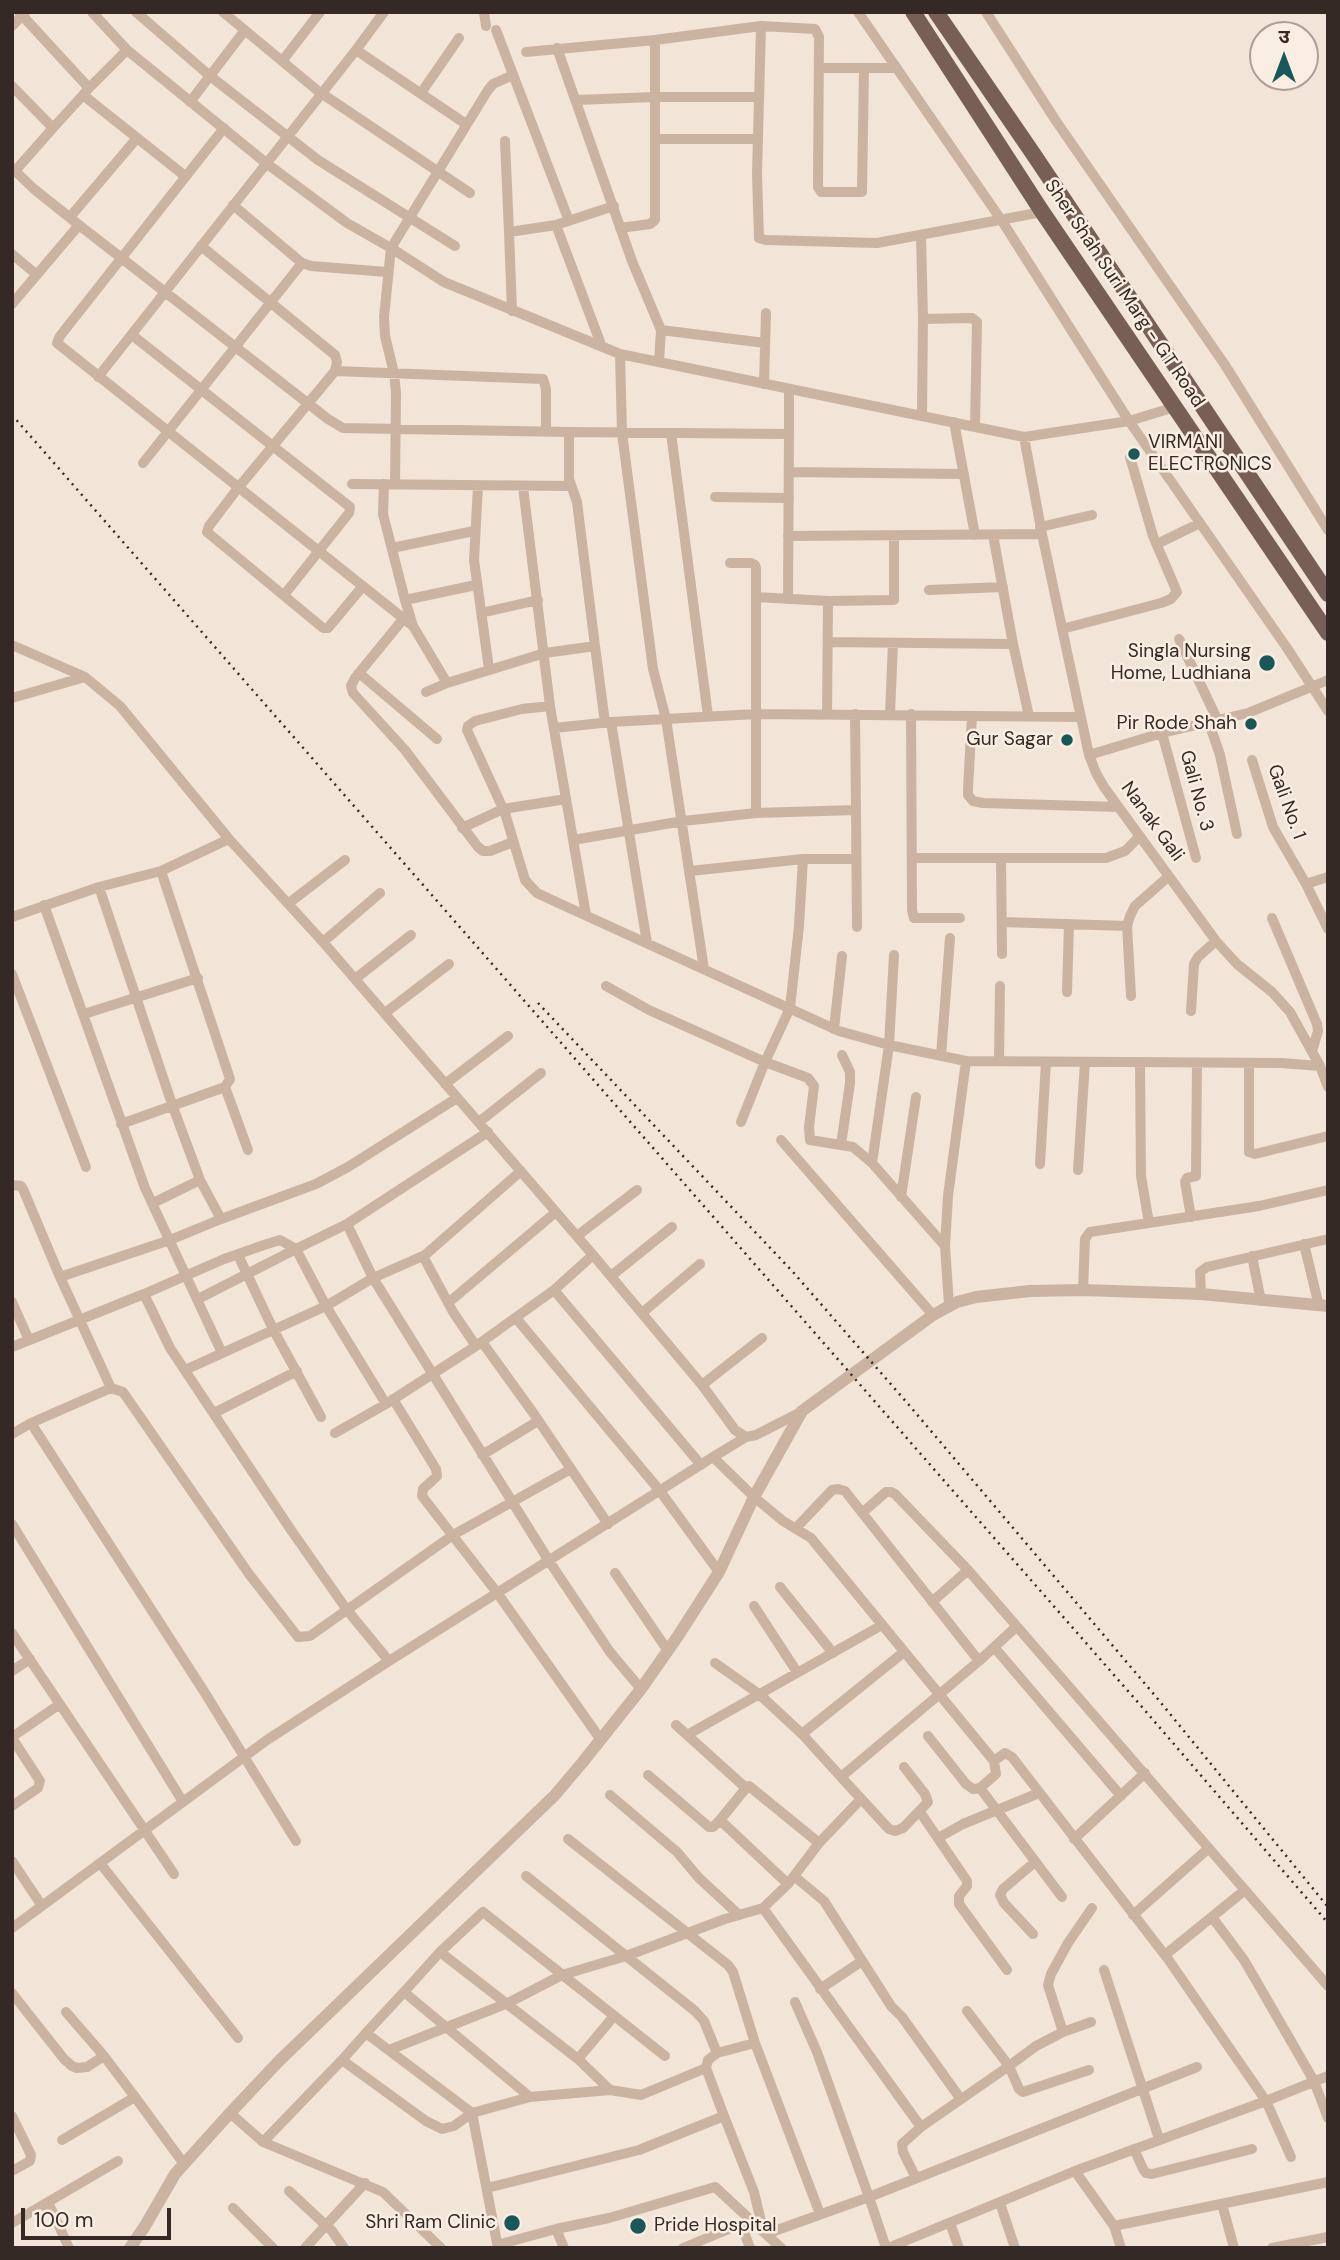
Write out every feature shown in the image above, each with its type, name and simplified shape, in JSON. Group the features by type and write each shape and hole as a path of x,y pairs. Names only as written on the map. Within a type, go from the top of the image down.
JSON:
{"main road":[{"name":"Sher Shah Suri Marg - GT Road","path":"913,12 1042,212 1328,633"},
{"name":"Sher Shah Suri Marg - GT Road","path":"936,12 1328,594"}],"street":[{"path":"135,12 210,76 318,160 455,246"},
{"path":"223,12 321,93 470,192"},
{"path":"98,377 384,12"},
{"path":"484,12 486,26"},
{"path":"858,12 1002,221 1129,421 1328,711"},
{"path":"986,12 1056,121 1225,365 1328,530"},
{"path":"12,26 22,13 86,92 185,176"},
{"path":"93,13 127,50 266,163 346,223 444,282 620,354 1024,437 1129,421 1175,407"},
{"path":"283,60 314,14"},
{"path":"526,52 655,40 761,26 815,29 819,37 819,189 824,192 859,193 864,187 864,68"},
{"path":"761,26 758,234 762,240 860,244 886,242 1042,212"},
{"path":"190,102 246,30"},
{"path":"496,30 569,221"},
{"path":"421,93 459,38"},
{"path":"620,228 650,224 655,220 655,40"},
{"path":"558,48 620,228 660,330 659,362"},
{"path":"127,50 14,169 79,225 343,428 789,434"},
{"path":"356,50 467,124"},
{"path":"819,68 897,68"},
{"path":"447,683 413,626 383,514 390,484 396,428 394,373 384,326 387,272 391,248 467,124 493,84 513,75"},
{"path":"12,86 53,128"},
{"path":"576,100 758,97"},
{"path":"224,128 57,343 413,626"},
{"path":"70,217 137,138"},
{"path":"655,139 758,139"},
{"path":"505,141 512,311"},
{"path":"233,205 302,263 387,272"},
{"path":"509,232 556,225 614,206"},
{"path":"12,304 79,225"},
{"path":"556,225 602,347"},
{"path":"921,236 922,416"},
{"path":"201,246 335,355 337,362 335,371 238,488 207,532 326,629 363,586"},
{"path":"12,254 37,275"},
{"path":"143,463 302,263"},
{"path":"764,383 766,313"},
{"path":"923,319 972,318 977,322 975,427"},
{"path":"660,330 765,343"},
{"path":"132,335 350,507 349,513 284,595"},
{"path":"620,354 622,433 653,669 666,719 704,969"},
{"path":"335,371 537,377 543,379 546,389 546,431"},
{"path":"788,599 789,389"},
{"path":"954,422 975,535"},
{"path":"569,432 568,469 577,502 595,646 647,943"},
{"path":"671,433 708,716"},
{"name":"Nanak Gali","path":"1024,437 1041,531 1089,755 1100,780 1216,941 1237,964 1282,1003 1295,1020 1320,1066 1327,1086"},
{"path":"1062,629 1161,603 1176,596 1177,588 1157,544 1130,457"},
{"path":"789,472 964,474"},
{"path":"352,484 571,486"},
{"path":"478,486 474,560 489,669"},
{"path":"523,487 550,706 586,915"},
{"path":"715,497 789,498"},
{"path":"788,536 993,535 1041,531 1092,514"},
{"path":"1157,544 1200,523"},
{"path":"392,548 474,531"},
{"path":"993,535 1028,716"},
{"path":"756,597 828,601 894,600 894,536"},
{"path":"730,563 755,565 756,813"},
{"path":"405,600 476,585"},
{"path":"929,590 1003,587"},
{"path":"481,613 538,600"},
{"path":"827,714 828,601"},
{"path":"404,618 352,682 353,693 405,750 483,851 513,842"},
{"path":"1179,639 1213,722 1237,834"},
{"path":"828,642 1013,643"},
{"path":"890,714 893,643"},
{"path":"12,645 85,677 120,706 229,839 289,903 611,1276 702,1385 735,1430 747,1437"},
{"path":"426,692 489,669 545,653 595,646"},
{"path":"359,673 437,739"},
{"path":"12,698 85,677"},
{"path":"1089,755 1162,733 1262,709 1328,680"},
{"path":"550,706 522,709 475,721 468,726 467,733 502,809 525,880 545,897 834,1029 889,1045 966,1061 1320,1066"},
{"path":"554,728 756,714 1081,717"},
{"path":"855,714 857,927"},
{"path":"911,714 914,918 960,918"},
{"path":"972,716 968,795 973,801 1118,807"},
{"name":"Gali No. 3","path":"1162,733 1196,858"},
{"name":"Gali No. 1","path":"1252,760 1273,827 1328,929"},
{"path":"463,828 502,809 566,799"},
{"path":"573,840 683,821 756,813 856,810"},
{"path":"912,858 1106,858 1125,851 1140,836"},
{"path":"12,917 99,887 161,871 229,839"},
{"path":"690,872 803,859 856,859"},
{"path":"741,1122 790,1009 803,859"},
{"path":"1001,859 1002,954"},
{"path":"289,903 345,860"},
{"path":"121,1124 225,1087 230,1079 161,871"},
{"path":"1131,996 1127,926 1135,906 1170,876"},
{"path":"1306,884 1328,877"},
{"path":"99,887 173,1107 200,1180 221,1219"},
{"path":"323,942 380,893"},
{"path":"44,905 145,1188 222,1353"},
{"path":"1272,918 1317,1024 1317,1036 1312,1051"},
{"path":"1002,922 1127,926"},
{"path":"1067,992 1069,924"},
{"path":"355,979 411,935"},
{"path":"941,1056 950,938"},
{"path":"1191,1011 1194,964 1216,941"},
{"path":"872,1163 889,1045 894,955"},
{"path":"834,1029 842,956"},
{"path":"385,1013 449,964"},
{"path":"12,974 86,1167"},
{"path":"84,1014 198,978"},
{"path":"606,986 649,1010 812,1081 814,1086 810,1140 853,1147 872,1163 945,1246"},
{"path":"999,1061 1000,986"},
{"path":"445,1084 508,1036"},
{"path":"841,1145 850,1083 850,1072 842,1055"},
{"path":"948,1305 945,1246 948,1196 966,1061"},
{"path":"1040,1164 1046,1062"},
{"path":"1078,1170 1086,1062"},
{"path":"1140,1063 1141,1176 1149,1223"},
{"path":"1249,1063 1249,1152 1255,1154 1328,1136"},
{"path":"1191,1217 1185,1182 1186,1178 1196,1176 1197,1064"},
{"path":"479,1122 541,1073"},
{"path":"225,1087 248,1150"},
{"path":"901,1197 916,1097"},
{"path":"60,1277 170,1240 327,1179 457,1098"},
{"path":"198,1299 346,1224 488,1132"},
{"path":"781,1140 933,1315"},
{"path":"185,1370 326,1306 373,1278 423,1256 521,1171"},
{"path":"153,1203 200,1180"},
{"path":"12,1185 23,1189 111,1388"},
{"path":"577,1236 637,1190"},
{"path":"1083,1290 1085,1239 1096,1231 1287,1201 1328,1190"},
{"path":"448,1303 556,1212"},
{"path":"346,1224 373,1278 512,1503 610,1653 640,1689"},
{"path":"611,1276 672,1227"},
{"path":"1201,1294 1202,1269 1328,1239"},
{"path":"12,1347 280,1240 296,1249 326,1306 436,1469 437,1476 423,1489 422,1496 498,1594 601,1740"},
{"path":"12,1928 244,1757 388,1661 713,1457 747,1437 802,1411 948,1305 976,1297 1030,1291 1083,1290 1201,1294 1323,1306 1304,1244"},
{"path":"238,1255 273,1329 321,1417"},
{"path":"335,1433 479,1344 554,1290 593,1255"},
{"path":"423,1256 448,1303 538,1421 608,1524"},
{"path":"1252,1256 1261,1301"},
{"path":"642,1313 699,1264"},
{"path":"554,1290 701,1465"},
{"path":"144,1294 170,1348 291,1530 347,1610 388,1661"},
{"path":"12,1302 29,1340"},
{"path":"516,1318 660,1491 719,1572"},
{"path":"702,1385 762,1338"},
{"path":"214,1413 297,1371"},
{"path":"12,1434 111,1388 120,1389 298,1637 310,1636 453,1535 571,1469"},
{"path":"130,2248 184,2164 230,2113 279,2061 555,1795 601,1740 668,1651 719,1572 758,1501 802,1411"},
{"path":"482,1455 538,1421"},
{"path":"31,1423 205,1693 296,1841"},
{"path":"713,1457 758,1501 811,1538 995,1761 996,1774 980,1788 973,1789 966,1784 929,1736"},
{"path":"796,1528 835,1489 845,1491 979,1661"},
{"path":"862,1513 886,1492 894,1493 968,1570 1328,1986"},
{"path":"12,1524 183,1802"},
{"path":"932,1602 968,1570"},
{"path":"615,1573 668,1651"},
{"path":"780,1587 833,1653"},
{"path":"754,1606 797,1672"},
{"path":"687,1735 881,1625"},
{"path":"841,1777 1016,1627"},
{"path":"12,1633 174,1874"},
{"path":"994,1647 1121,1796"},
{"path":"802,1734 904,1652"},
{"path":"12,1671 30,1659"},
{"path":"715,1663 759,1694 802,1734 889,1829 895,1831 903,1828 928,1802 928,1798 904,1767"},
{"path":"12,1805 37,1788 40,1781 12,1738 60,1704"},
{"path":"676,1725 746,1788"},
{"path":"995,1761 1003,1754 1010,1756 1165,1955 1266,2101 1291,2157"},
{"path":"1074,1839 1145,1773"},
{"path":"649,1775 709,1827 713,1827 720,1820 746,1788 752,1787 819,1843"},
{"path":"980,1788 1062,1897"},
{"path":"938,1838 963,1824 1039,1793"},
{"path":"610,1796 684,1858 699,1878 739,1915"},
{"path":"389,2049 508,2003 562,1975 626,1956 763,1908 791,1880 819,1843 861,1799"},
{"path":"920,1812 967,1881 960,1896 960,1904 1007,1970"},
{"path":"720,1820 791,1880 824,1901 891,2006 902,2017 960,2098"},
{"path":"568,1839 728,1965 733,1972 755,2043 820,2214"},
{"path":"1133,1915 1209,1848"},
{"path":"12,1861 42,1906"},
{"path":"1033,1934 1004,1903 1000,1895 1003,1889 1035,1862"},
{"path":"100,1863 238,2038"},
{"path":"526,1876 704,2021 717,2053"},
{"path":"1165,1955 1245,1890"},
{"path":"763,1908 921,2127"},
{"path":"1063,2032 1049,1992 1049,1980 1068,1943 1092,1908"},
{"path":"263,2142 440,1952 483,1912 664,2056"},
{"path":"1212,1917 1244,1960 1314,2081 1328,2118"},
{"path":"440,1952 578,2059 610,2090"},
{"path":"820,1989 862,1961"},
{"path":"1104,1970 1159,2139"},
{"path":"404,1992 530,2097"},
{"path":"12,1993 72,2066 87,2067 104,2056"},
{"path":"795,2002 817,2052 887,2248 1075,2171 1328,2076"},
{"path":"967,2011 1009,2066 1023,2092 1090,2070"},
{"path":"66,2012 104,2056 184,2164"},
{"path":"578,2059 614,2016"},
{"path":"916,2178 903,2152 902,2144 921,2127 1036,2046 1091,2022"},
{"path":"366,2033 472,2113 498,2246 556,2229 609,2218 715,2186 781,2248"},
{"path":"755,2043 717,2053 708,2060 706,2068 754,2192 765,2232"},
{"path":"342,2060 435,2127 447,2128 472,2113 530,2097 610,2090 641,2095 706,2068"},
{"path":"765,2232 869,2197 1197,2067"},
{"path":"62,2140 135,2097"},
{"path":"230,2113 263,2142 383,2192 398,2204 434,2245"},
{"path":"12,2116 31,2157 30,2161 12,2171"},
{"path":"487,2188 639,2150 724,2116"},
{"path":"1134,2149 1143,2169 1152,2174 1252,2149"},
{"path":"12,2223 118,2161"},
{"path":"1075,2171 1114,2226 1121,2248"},
{"path":"1114,2226 1328,2182"},
{"path":"305,2248 365,2183"},
{"path":"289,2191 326,2226 344,2248"},
{"path":"48,2202 69,2248"},
{"path":"1000,2203 1016,2248"},
{"path":"1222,2204 1234,2248"},
{"path":"233,2208 273,2248"},
{"path":"950,2223 959,2248"},
{"path":"683,2248 741,2224 750,2248"},
{"path":"556,2229 564,2248"},
{"path":"1272,2248 1328,2237"}],"railway":[{"path":"12,415 1328,1923"},
{"path":"538,1003 793,1272 1157,1698 1328,1907"}],"place":[{"name":"VIRMANI ELECTRONICS","path":"1134,454"},
{"name":"Singla Nursing Home, Ludhiana","path":"1267,663"},
{"name":"Pir Rode Shah","path":"1251,724"},
{"name":"Gur Sagar","path":"1067,740"},
{"name":"Shri Ram Clinic","path":"512,2223"},
{"name":"Pride Hospital","path":"638,2226"}]}
